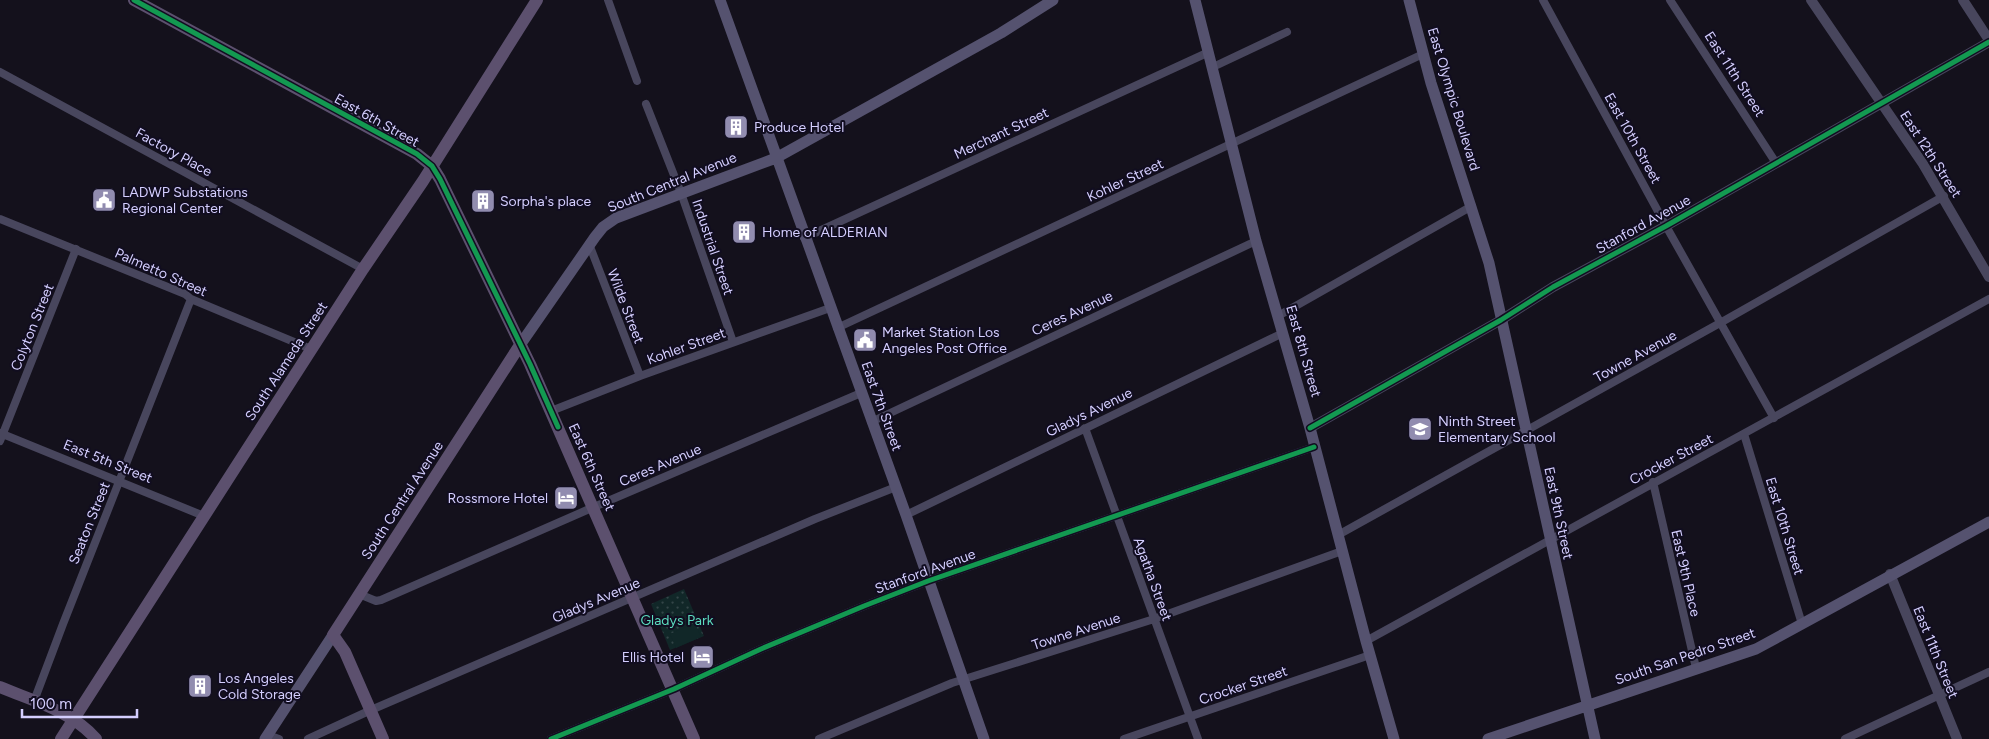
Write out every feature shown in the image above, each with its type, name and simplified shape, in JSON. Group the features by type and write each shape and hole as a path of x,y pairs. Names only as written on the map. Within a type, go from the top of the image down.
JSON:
{"main road":[{"name":"East 6th Street","path":"134,0 412,151 432,166 456,209 551,411 674,689 694,739"},
{"name":"South Alameda Street","path":"61,739 311,349 432,166 537,0"},
{"name":"East 7th Street","path":"720,0 804,238 896,487 984,739"},
{"name":"South Central Avenue","path":"266,737 520,345 589,244 603,227 616,218 776,158 1001,33 1053,0"},
{"name":"East 8th Street","path":"1195,0 1256,241 1310,428 1370,656 1394,739"},
{"name":"East Olympic Boulevard","path":"1409,0 1423,54 1472,206"},
{"name":"East 9th Street","path":"1472,206 1489,263 1595,739"},
{"name":"South San Pedro Street","path":"1488,739 1756,649 1890,574 1989,522"},
{"path":"333,635 345,652 383,739"},
{"path":"0,687 74,719 96,739"}],"street":[{"path":"608,0 636,81"},
{"name":"East 10th Street","path":"1543,0 1666,226 1774,418"},
{"name":"East 11th Street","path":"1670,0 1776,163"},
{"name":"East 12th Street","path":"1811,0 1944,196 1989,277"},
{"path":"1963,0 1989,41"},
{"path":"1213,67 1287,32"},
{"name":"Stanford Avenue","path":"1310,428 1501,320 1553,287 1666,226 1989,41"},
{"name":"Merchant Street","path":"804,238 1209,52"},
{"name":"Kohler Street","path":"837,328 1423,54"},
{"name":"Factory Place","path":"0,72 363,269"},
{"name":"Industrial Street","path":"646,104 681,193 733,342"},
{"name":"Towne Avenue","path":"1338,535 1944,196"},
{"path":"1278,316 1472,206"},
{"name":"Palmetto Street","path":"0,219 185,294 191,300 311,349"},
{"name":"Ceres Avenue","path":"871,422 1256,241"},
{"name":"Wilde Street","path":"589,244 640,376"},
{"name":"Colyton Street","path":"1,436 76,249"},
{"name":"Crocker Street","path":"1366,641 1989,299"},
{"name":"Seaton Street","path":"34,701 191,300"},
{"name":"Kohler Street","path":"551,411 640,376 830,308"},
{"name":"Gladys Avenue","path":"906,515 1283,334"},
{"name":"Ceres Avenue","path":"360,594 376,601 381,600 861,393"},
{"name":"Agatha Street","path":"1085,428 1198,739"},
{"name":"East 10th Street","path":"1744,434 1802,624"},
{"name":"East 5th Street","path":"1,436 204,516"},
{"name":"Stanford Avenue","path":"551,739 674,689 774,643 928,581 1314,447"},
{"name":"East 9th Place","path":"1653,482 1696,668"},
{"name":"Gladys Avenue","path":"308,739 371,710 896,487"},
{"name":"Towne Avenue","path":"819,739 928,692 1154,619 1342,551"},
{"name":"East 11th Street","path":"1890,574 1957,739"},
{"name":"Crocker Street","path":"1124,739 1370,656"},
{"path":"1845,739 1989,672"},
{"path":"266,737 280,739"}],"green space":[{"name":"Gladys Park","path":"684,589 704,636 670,650 651,604"},
{"path":"695,623 701,637 676,648 670,634"}],"cycle path":[{"path":"134,0 417,154 432,166 530,364 558,427"},
{"path":"1310,428 1501,320 1553,287 1666,226 1989,42"},
{"path":"551,739 674,689 761,649 928,581 1314,447"}],"place":[{"name":"Produce Hotel","path":"736,127"},
{"name":"LADWP Substations Regional Center","path":"104,200"},
{"name":"Sorpha's place","path":"483,201"},
{"name":"Home of ALDERIAN","path":"744,232"},
{"name":"Market Station Los Angeles Post Office","path":"865,340"},
{"name":"Ninth Street Elementary School","path":"1420,429"},
{"name":"Rossmore Hotel","path":"566,498"},
{"name":"Ellis Hotel","path":"702,657"},
{"name":"Los Angeles Cold Storage","path":"200,686"}]}
